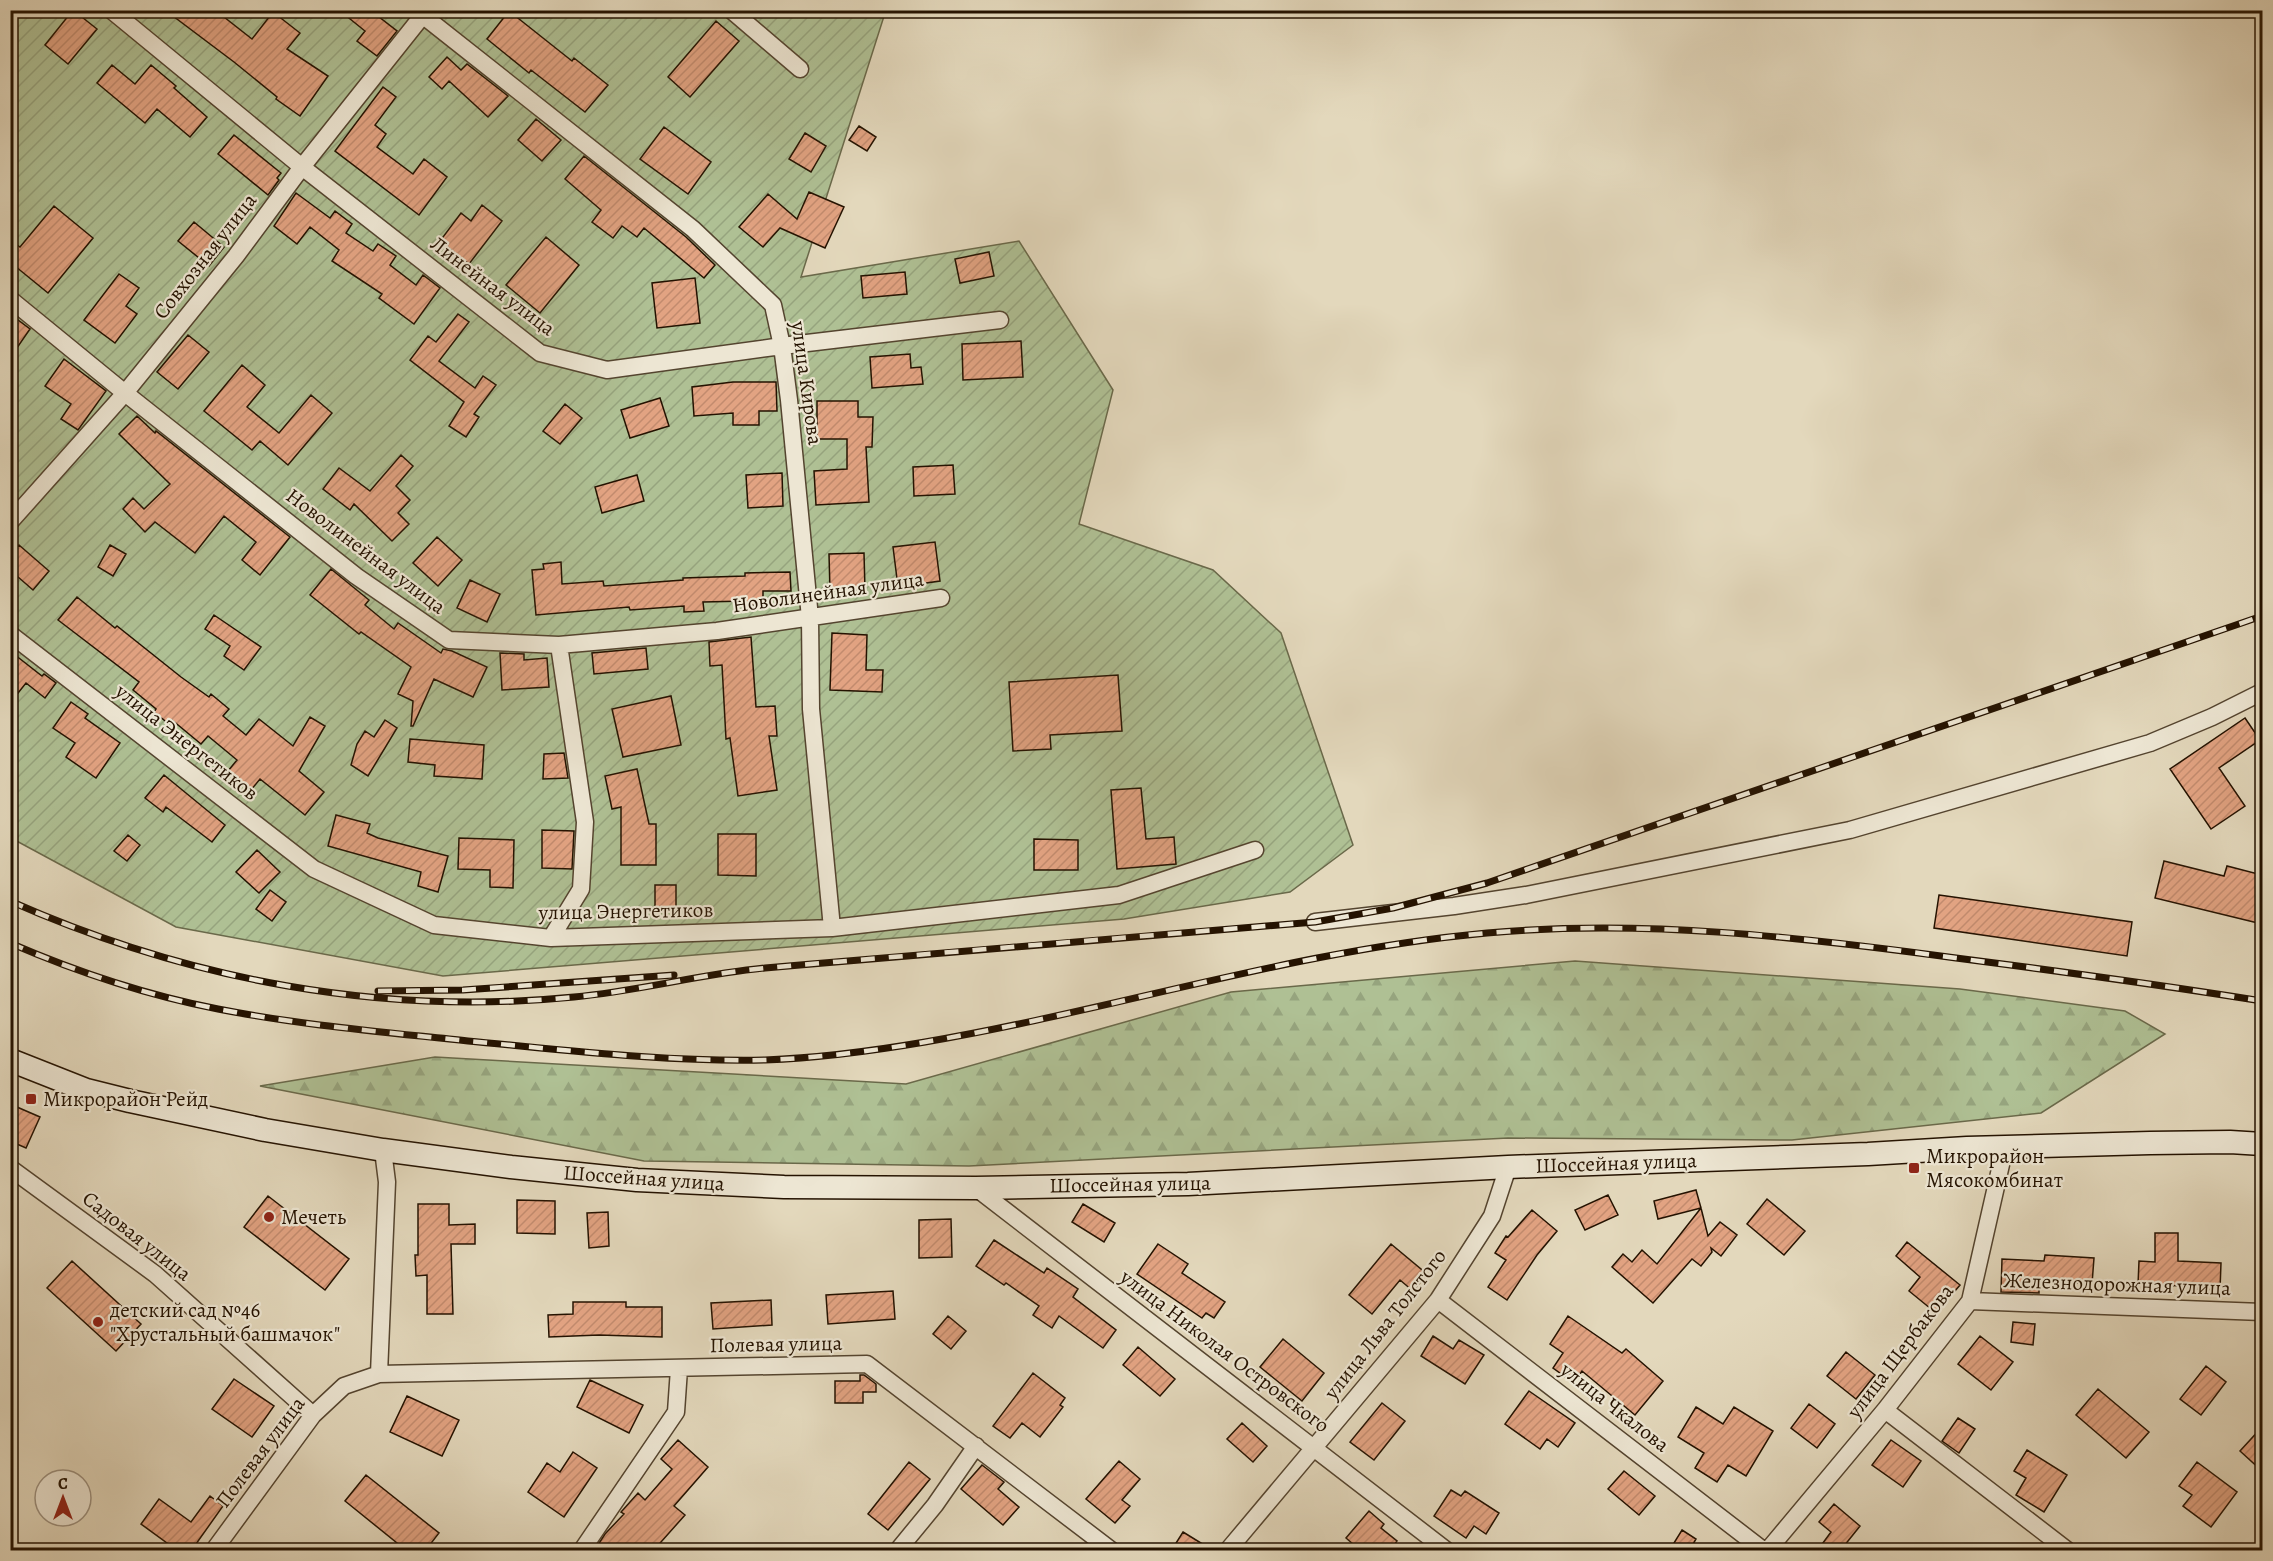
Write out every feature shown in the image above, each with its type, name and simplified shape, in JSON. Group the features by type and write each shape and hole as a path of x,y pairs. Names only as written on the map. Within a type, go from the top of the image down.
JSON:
{"main road":[{"name":"Шоссейная улица","path":"10,1060 86,1090 130,1101 265,1130 383,1150 511,1167 637,1180 784,1187 976,1188 1188,1184 1508,1167 2006,1147 2230,1142 2262,1144"}],"street":[{"name":"Линейная улица","path":"111,10 302,167 540,352 608,370 1000,320"},
{"path":"731,10 800,69"},
{"name":"Совхозная улица","path":"10,522 125,393 237,256 302,167 422,12"},
{"name":"улица Кирова","path":"422,12 693,229 773,305 782,346 810,618 811,709 832,928"},
{"name":"Новолинейная улица","path":"10,299 356,576 449,640 559,645 717,631 941,598"},
{"name":"улица Энергетиков","path":"10,634 314,869 434,925 551,938 832,928 1119,895 1255,850"},
{"path":"551,938 581,889 585,822 559,645"},
{"path":"1315,922 1526,895 1850,830 2150,743 2212,717 2262,692"},
{"name":"улица Щербакова","path":"1768,1551 1885,1410 1970,1301 2006,1147"},
{"path":"379,1374 387,1182 383,1150"},
{"name":"улица Льва Толстого","path":"1228,1551 1438,1300 1492,1216 1508,1167"},
{"name":"Садовая улица","path":"10,1168 155,1274 313,1415"},
{"name":"улица Николая Островского","path":"976,1188 1315,1447 1446,1551"},
{"name":"улица Чкалова","path":"1438,1300 1763,1551"},
{"name":"Железнодорожная улица","path":"1970,1301 2262,1312"},
{"name":"Полевая улица","path":"214,1551 313,1415 344,1386 379,1374 867,1364 1111,1551"},
{"path":"582,1551 675,1412 679,1369"},
{"path":"1885,1410 2067,1551"},
{"path":"898,1551 976,1446"}],"green space":[{"path":"10,11 889,11 885,13 801,277 1019,241 1113,390 1079,524 1213,570 1281,633 1353,845 1290,892 1124,919 443,976 176,927 11,838"},
{"path":"1575,961 1960,989 2125,1011 2165,1034 2041,1113 1792,1140 1508,1138 969,1166 644,1161 260,1086 435,1057 906,1084 1231,992"}],"building":[{"path":"73,10 97,29 68,64 45,45"},
{"path":"165,10 215,10 252,39 273,12 300,33 287,49 328,76 300,116"},
{"path":"339,10 370,10 397,31 377,56 357,41 365,31"},
{"path":"509,11 572,61 574,58 608,85 585,112 531,70 529,73 487,39"},
{"path":"716,21 739,41 690,97 668,77"},
{"path":"447,57 461,70 467,64 508,96 488,117 449,81 442,89 429,77"},
{"path":"112,65 135,84 151,65 207,117 190,137 157,109 145,123 97,83"},
{"path":"383,87 396,97 375,125 386,134 377,147 413,174 424,159 447,177 419,215 335,151"},
{"path":"536,119 561,140 542,161 518,140"},
{"path":"859,126 876,137 867,151 849,140"},
{"path":"664,127 711,162 688,194 640,159"},
{"path":"805,133 826,146 811,172 789,159"},
{"path":"234,135 281,173 277,178 279,180 268,195 218,154"},
{"path":"584,156 686,237 715,265 704,278 644,228 637,237 622,226 613,238 592,222 601,210 565,179"},
{"path":"809,192 844,207 825,248 780,228 763,247 739,227 768,194 797,219"},
{"path":"296,193 330,218 335,211 352,224 346,233 373,251 378,244 396,256 390,265 416,285 423,275 440,288 414,324 379,298 382,294 332,261 339,250 310,227 297,244 274,226"},
{"path":"482,205 502,221 469,264 440,241 461,213 471,221"},
{"path":"54,206 93,238 48,293 10,262 10,240 20,247"},
{"path":"194,222 224,247 209,266 178,241"},
{"path":"546,237 579,265 540,313 506,285"},
{"path":"989,252 994,276 960,283 955,259"},
{"path":"905,272 907,294 863,298 861,276"},
{"path":"119,274 139,288 126,306 137,314 115,343 84,320"},
{"path":"695,278 700,323 657,328 652,283"},
{"path":"10,314 30,329 10,358"},
{"path":"458,314 469,322 439,361 475,388 483,376 496,385 474,414 479,417 466,437 449,426 464,402 410,360 428,336 436,342"},
{"path":"188,335 209,352 178,389 157,372"},
{"path":"1021,341 1023,377 963,380 962,344"},
{"path":"910,354 911,368 921,367 923,384 872,388 870,357"},
{"path":"64,359 106,391 78,430 61,419 71,404 45,386"},
{"path":"242,365 265,385 247,407 279,433 311,395 332,413 288,465 260,441 252,450 204,411"},
{"path":"733,382 776,382 777,411 759,411 759,425 733,425 733,413 694,416 692,387"},
{"path":"660,398 669,426 630,438 621,410"},
{"path":"817,401 858,401 858,417 873,417 872,447 866,447 869,502 816,505 814,471 847,469 847,439 817,439"},
{"path":"565,404 582,418 560,444 543,431"},
{"path":"137,416 155,433 156,431 290,537 260,575 242,560 256,542 224,516 195,553 155,522 145,532 123,509 133,498 144,509 170,484 119,434"},
{"path":"401,455 413,466 396,486 410,500 398,513 409,524 392,541 354,504 350,510 323,489 339,468 370,491"},
{"path":"953,465 955,494 914,496 913,467"},
{"path":"782,473 783,506 748,508 746,475"},
{"path":"637,475 644,501 602,513 595,487"},
{"path":"437,537 462,560 438,586 413,563"},
{"path":"935,542 940,581 898,587 893,547"},
{"path":"19,545 49,571 33,590 10,570 10,555"},
{"path":"110,545 126,554 113,576 98,567"},
{"path":"864,553 865,590 830,591 829,554"},
{"path":"561,562 562,584 603,581 604,586 683,580 683,578 745,576 745,573 790,572 791,591 763,591 763,605 746,605 746,601 703,602 704,611 684,612 684,606 630,610 629,607 536,615 532,570 544,569 543,564"},
{"path":"331,569 369,600 365,605 394,629 398,623 441,653 443,649 452,651 487,667 473,697 434,679 411,726 413,701 398,694 411,667 361,632 359,634 310,595"},
{"path":"470,580 500,594 487,622 457,608"},
{"path":"77,597 181,677 209,697 211,694 229,709 223,716 246,735 259,719 293,746 310,717 325,726 299,771 324,792 305,815 260,779 251,790 228,771 237,760 208,736 201,744 172,720 169,724 154,712 156,709 133,690 139,682 58,620"},
{"path":"214,615 261,647 244,670 224,656 230,646 205,629"},
{"path":"832,633 867,635 866,670 883,670 882,692 830,690"},
{"path":"751,637 756,707 775,706 777,736 769,736 777,790 738,796 730,738 726,739 722,665 710,666 709,642"},
{"path":"646,648 648,669 594,674 592,653"},
{"path":"10,651 42,676 44,674 56,683 45,698 26,683 10,703"},
{"path":"500,653 524,654 524,660 547,658 549,687 502,690"},
{"path":"1118,675 1122,731 1050,735 1051,749 1013,751 1009,682"},
{"path":"671,696 681,745 623,757 612,709"},
{"path":"71,702 88,714 85,718 120,743 96,778 66,757 75,743 53,728"},
{"path":"2245,718 2260,740 2219,768 2245,806 2211,829 2170,769"},
{"path":"385,720 397,728 368,776 351,765 357,744 365,731 374,737"},
{"path":"410,739 484,745 482,779 434,776 435,765 408,762"},
{"path":"564,753 568,778 543,779 544,754"},
{"path":"637,769 649,824 656,824 656,865 621,865 621,807 612,809 605,776"},
{"path":"164,775 225,825 212,842 166,807 163,812 145,798"},
{"path":"1141,788 1146,839 1174,837 1176,864 1117,869 1111,790"},
{"path":"336,815 370,824 367,833 378,838 448,856 438,892 418,886 421,872 328,846"},
{"path":"542,830 574,831 572,869 542,868"},
{"path":"718,834 756,834 756,876 718,875"},
{"path":"128,835 140,845 127,861 114,851"},
{"path":"459,838 514,840 513,888 490,887 490,870 458,869"},
{"path":"1034,839 1078,840 1078,870 1034,870"},
{"path":"257,850 280,872 259,893 236,872"},
{"path":"2164,861 2224,876 2227,866 2262,875 2262,924 2155,898"},
{"path":"655,885 676,885 676,907 655,907"},
{"path":"270,890 286,902 272,921 256,909"},
{"path":"1939,895 2132,922 2127,956 1934,928"},
{"path":"10,1104 40,1117 26,1148 10,1141"},
{"path":"1696,1190 1701,1208 1658,1219 1654,1201"},
{"path":"1608,1195 1618,1215 1585,1230 1575,1210"},
{"path":"268,1196 349,1259 325,1290 244,1227"},
{"path":"1767,1199 1805,1231 1784,1255 1747,1224"},
{"path":"517,1200 555,1201 555,1234 517,1233"},
{"path":"418,1204 449,1204 449,1225 475,1224 475,1244 451,1244 453,1314 427,1314 427,1275 416,1276"},
{"path":"1083,1204 1115,1223 1104,1242 1072,1222"},
{"path":"1701,1208 1708,1236 1720,1222 1737,1235 1721,1256 1711,1248 1712,1252 1701,1266 1692,1259 1653,1303 1612,1267 1623,1254 1632,1262 1642,1250 1657,1264"},
{"path":"1532,1210 1557,1231 1537,1255 1507,1300 1488,1287 1506,1260 1495,1253 1506,1236 1508,1237"},
{"path":"608,1212 609,1246 589,1248 587,1213"},
{"path":"951,1219 952,1257 919,1258 919,1220"},
{"path":"2155,1233 2178,1233 2178,1261 2221,1263 2220,1290 2196,1289 2196,1286 2138,1285 2139,1261 2155,1262"},
{"path":"994,1240 1044,1273 1047,1268 1078,1289 1073,1297 1116,1330 1103,1348 1059,1316 1052,1328 1033,1315 1039,1306 976,1266"},
{"path":"1907,1242 1960,1285 1936,1313 1909,1291 1920,1277 1896,1256"},
{"path":"1158,1244 1188,1264 1182,1273 1225,1302 1214,1318 1206,1313 1202,1318 1137,1274"},
{"path":"1391,1244 1427,1274 1413,1291 1400,1280 1372,1314 1349,1295"},
{"path":"2045,1255 2094,1258 2092,1284 2039,1281 2039,1293 2001,1292 2002,1259 2044,1261"},
{"path":"72,1261 141,1324 116,1351 47,1288"},
{"path":"893,1291 895,1319 828,1324 826,1295"},
{"path":"771,1300 772,1325 713,1329 711,1303"},
{"path":"573,1302 626,1302 626,1307 662,1307 662,1337 599,1335 549,1337 548,1315 573,1314"},
{"path":"948,1316 966,1331 951,1349 933,1334"},
{"path":"1568,1316 1622,1353 1626,1349 1663,1381 1635,1415 1582,1371 1574,1383 1553,1368 1563,1353 1550,1344"},
{"path":"2013,1322 2035,1324 2033,1345 2011,1342"},
{"path":"1433,1336 1453,1349 1459,1340 1484,1355 1465,1384 1421,1356"},
{"path":"1980,1336 2013,1362 1991,1390 1958,1364"},
{"path":"1283,1339 1324,1373 1302,1401 1260,1367"},
{"path":"1138,1347 1175,1379 1160,1396 1123,1365"},
{"path":"1846,1352 1875,1375 1856,1399 1827,1376"},
{"path":"2206,1366 2226,1382 2201,1415 2180,1399"},
{"path":"1033,1373 1065,1398 1060,1405 1063,1407 1040,1437 1022,1423 1010,1438 993,1426"},
{"path":"860,1375 864,1375 876,1384 876,1392 863,1392 863,1403 835,1403 835,1381 860,1381"},
{"path":"234,1379 274,1406 252,1437 212,1409"},
{"path":"590,1380 643,1405 629,1433 577,1407"},
{"path":"2098,1389 2149,1432 2126,1458 2076,1415"},
{"path":"1529,1391 1575,1423 1558,1447 1547,1439 1540,1449 1505,1424"},
{"path":"407,1396 459,1420 442,1456 390,1432"},
{"path":"1382,1403 1405,1421 1374,1460 1350,1442"},
{"path":"1809,1404 1835,1424 1817,1448 1791,1428"},
{"path":"1696,1407 1723,1424 1734,1407 1773,1431 1746,1476 1728,1465 1717,1482 1695,1468 1704,1453 1678,1437"},
{"path":"1958,1418 1975,1429 1959,1453 1942,1441"},
{"path":"1242,1423 1267,1446 1253,1462 1227,1439"},
{"path":"2262,1427 2262,1471 2240,1451"},
{"path":"678,1440 708,1467 674,1506 685,1515 653,1551 594,1551 605,1534 624,1514 621,1512 638,1493 645,1500 672,1469 661,1459"},
{"path":"1891,1440 1921,1461 1903,1487 1872,1465"},
{"path":"2027,1450 2067,1475 2044,1512 2016,1495 2026,1478 2014,1471"},
{"path":"573,1452 597,1468 564,1517 528,1492 547,1463 560,1472"},
{"path":"1119,1461 1140,1479 1122,1500 1130,1506 1115,1523 1086,1499"},
{"path":"909,1462 930,1479 888,1530 868,1514"},
{"path":"2197,1462 2237,1492 2211,1527 2183,1506 2192,1495 2179,1486"},
{"path":"982,1465 1004,1482 998,1489 1019,1507 1003,1525 961,1489"},
{"path":"1624,1471 1655,1496 1639,1515 1608,1489"},
{"path":"366,1475 439,1533 425,1551 407,1551 345,1501"},
{"path":"1451,1490 1461,1496 1465,1491 1499,1513 1486,1534 1474,1526 1466,1538 1434,1516"},
{"path":"210,1496 223,1506 191,1551 178,1551 141,1524 159,1499 191,1522"},
{"path":"1834,1504 1860,1526 1840,1551 1817,1551 1831,1532 1819,1522"},
{"path":"1369,1511 1384,1524 1381,1528 1397,1541 1390,1551 1361,1551 1346,1538"},
{"path":"1682,1530 1696,1539 1689,1551 1669,1551"},
{"path":"1183,1532 1214,1551 1171,1551"}],"railway":[{"path":"10,901 77,929 146,952 216,971 286,986 358,996 429,1001 502,1002 574,997 765,968 1315,922 1393,908 1487,883 2262,616"},
{"path":"10,943 61,964 138,990 249,1015 342,1028 616,1055 728,1060 805,1058 905,1045 995,1029 1345,953 1416,941 1546,929 1664,929 1781,937 1898,950 2262,1001"},
{"path":"378,991 463,990 674,975"}],"place":[{"name":"Микрорайон Рейд","path":"31,1099"},
{"name":"Микрорайон Мясокомбинат","path":"1914,1168"},
{"name":"Мечеть","path":"269,1217"},
{"name":"детский сад №46 \"Хрустальный башмачок\"","path":"98,1322"}]}
